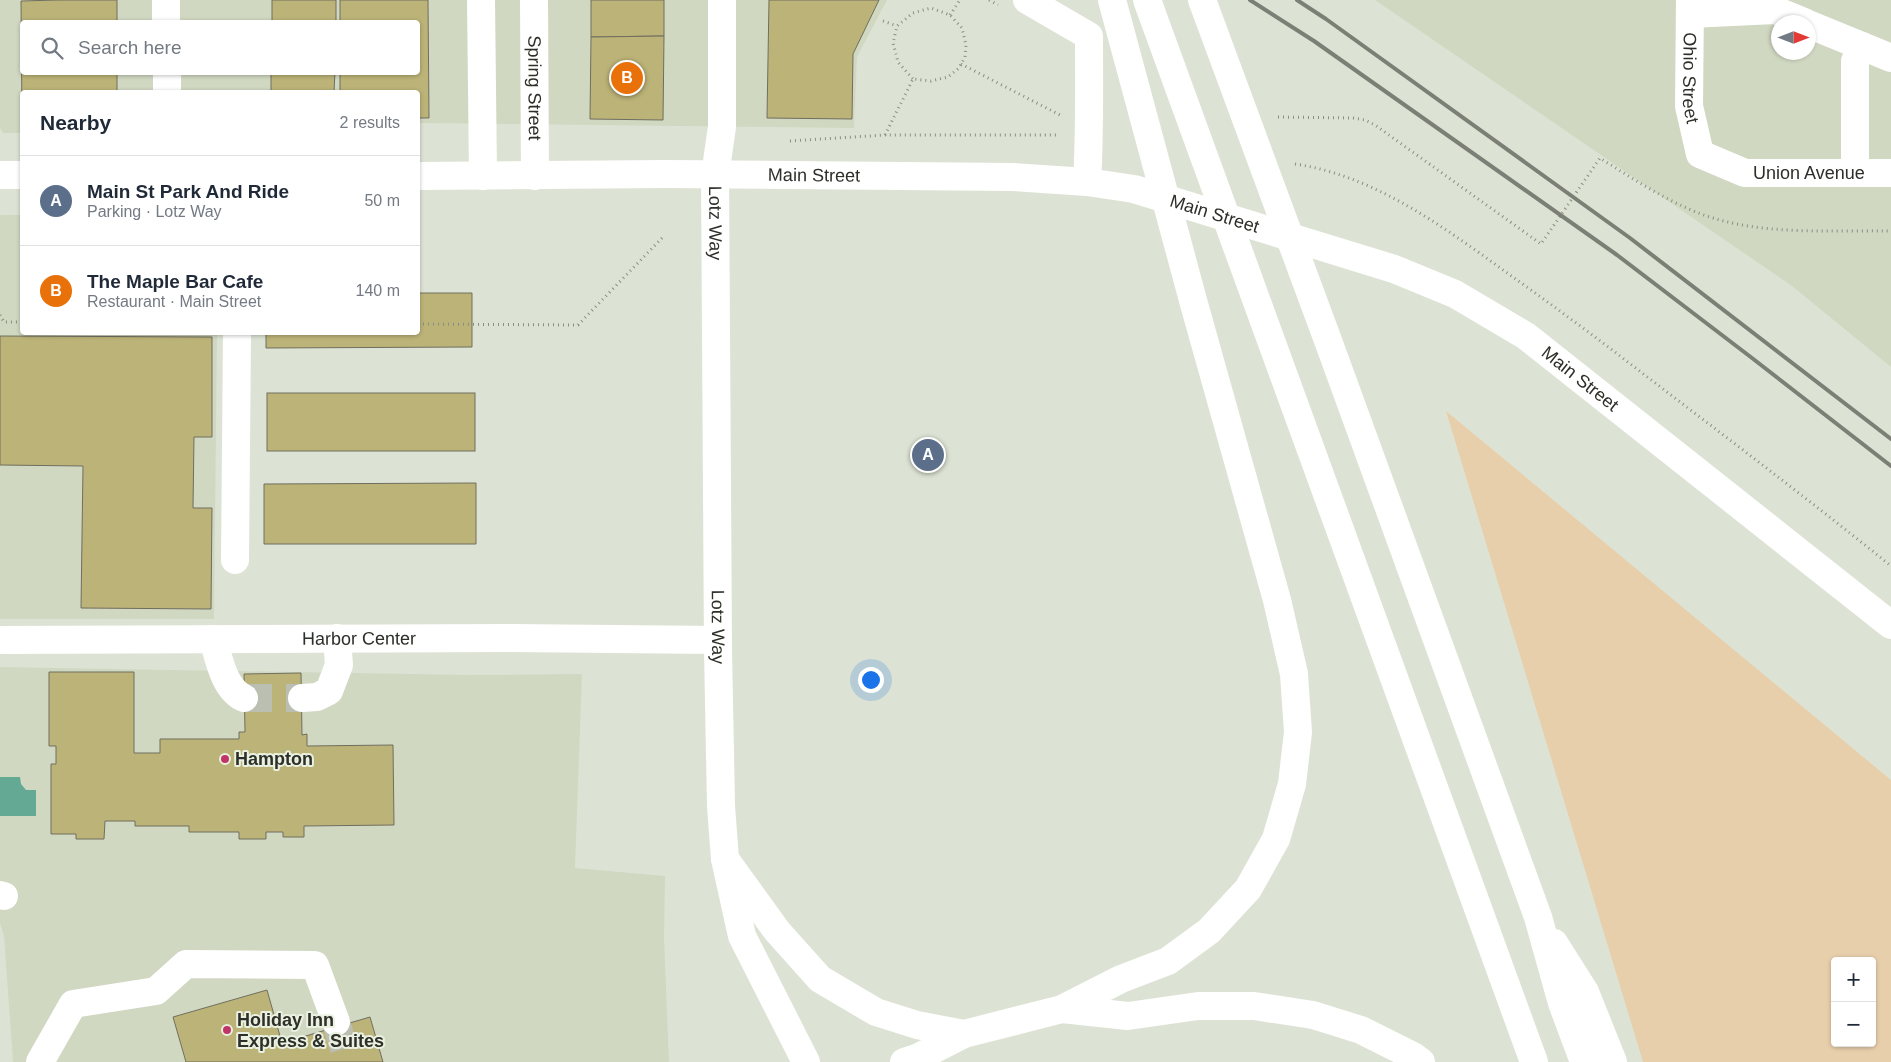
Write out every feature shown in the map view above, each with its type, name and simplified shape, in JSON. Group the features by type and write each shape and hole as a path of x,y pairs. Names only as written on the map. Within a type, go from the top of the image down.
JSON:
{"main road":[{"path":"166,0 166,20"},
{"path":"481,0 483,176"},
{"name":"Spring Street","path":"534,0 535,176"},
{"name":"Lotz Way","path":"722,0 722,128 715,175 718,640 721,806 725,859 742,936 806,1062"},
{"path":"904,1062 919,1057 964,1034 1062,1009 1121,979 1168,961 1209,931 1248,889 1276,839 1292,784 1298,732 1294,674 1277,600 1194,304 1112,0"},
{"path":"1147,0 1534,1062"},
{"path":"1202,0 1538,917 1562,1003 1584,1062"},
{"path":"1016,5 1089,36 1090,135 1087,182"},
{"path":"1690,7 1775,10 1787,15"},
{"name":"Ohio Street","path":"1690,7 1689,106 1700,154"},
{"path":"1816,27 1891,58"},
{"path":"1855,173 1855,61 1862,46"},
{"path":"167,75 167,90"},
{"name":"Union Avenue","path":"1700,154 1744,173 1891,173"},
{"path":"0,175 20,175"},
{"name":"Main Street","path":"420,176 1013,177 1087,182 1134,189 1394,269 1455,294 1526,336 1891,624"},
{"path":"236,560 238,335"},
{"path":"302,698 317,697 329,691 338,665 338,638"},
{"name":"Harbor Center","path":"0,640 544,638 718,640"},
{"path":"213,639 228,682 236,695 244,698"},
{"path":"725,859 777,931 820,979 876,1012 917,1025 964,1034"},
{"path":"1538,917 1585,992 1613,1062"},
{"path":"40,1062 73,1004 156,991 186,964 315,965 336,1022"},
{"path":"1062,1009 1128,1016 1198,1006 1264,1008 1313,1015 1360,1030 1421,1062"}],"path":[{"path":"950,15 960,0"},
{"path":"989,0 1016,5"},
{"path":"931,8 950,15 962,28 966,45 965,57 959,68 948,77 931,81 913,80 898,62 893,43 897,26 913,13 931,8"},
{"path":"883,21 897,26"},
{"path":"961,64 1063,117 1064,108"},
{"path":"885,135 913,80"},
{"path":"1268,117 1353,118 1365,120 1540,244 1600,158 1667,199 1702,214 1780,230 1891,231"},
{"path":"790,141 885,135 1090,135"},
{"path":"420,324 578,325 663,238"},
{"path":"0,315 4,322 20,322"}],"shaded area":[{"path":"0,0 887,0 857,57 854,128 420,123 420,90 20,90 20,133 3,133 0,128"},
{"path":"1375,0 1891,0 1891,367 1792,286"},
{"path":"0,215 20,215 20,335 217,335 214,619 0,619"},
{"path":"1446,411 1891,780 1891,1062 1643,1062"},
{"path":"0,667 467,675 582,674 575,868 665,876 664,938 669,1062 13,1062 4,936 0,923"}],"water":[{"path":"0,777 20,777 21,784 26,790 36,790 36,816 0,816"}],"building":[{"path":"117,0 117,20 21,20 21,1"},
{"path":"272,0 336,0 336,20 272,20"},
{"path":"340,0 428,0 429,118 420,118 420,90 340,90 340,75 420,75 420,20 340,20"},
{"path":"591,0 664,0 664,36 591,37"},
{"path":"769,0 879,0 853,54 852,119 767,118"},
{"path":"664,36 663,120 590,119 591,37"},
{"path":"22,75 117,75 117,90 22,90"},
{"path":"271,75 335,75 334,90 271,90"},
{"path":"420,293 472,293 472,347 266,348 266,335 420,335"},
{"path":"0,336 212,337 212,437 194,437 193,508 212,508 211,609 81,608 83,466 0,465"},
{"path":"267,393 475,393 475,451 267,451"},
{"path":"476,483 476,544 264,544 264,484"},
{"name":"Hampton","path":"49,672 134,672 134,753 160,753 160,739 239,739 239,732 245,732 244,674 301,673 302,735 307,734 307,746 393,745 394,825 304,826 304,837 283,837 283,832 266,832 266,839 239,839 239,832 189,832 189,826 135,826 135,821 105,821 104,839 76,839 76,834 51,834 51,764 56,764 56,746 49,746"},
{"name":"Holiday Inn Express & Suites","path":"267,990 282,1043 370,1017 383,1062 186,1062 173,1017"}],"tunnel":[{"path":"244,698 302,698"},
{"path":"336,1022 348,1062"}],"railway":[{"path":"1250,0 1314,41 1617,255 1891,466"},
{"path":"1297,0 1630,238 1891,439"}],"place":[{"name":"The Maple Bar Cafe","path":"627,78"},
{"name":"Main St Park And Ride","path":"928,455"},
{"name":"Hampton","path":"225,759"},
{"name":"Holiday Inn Express & Suites","path":"227,1030"}]}
